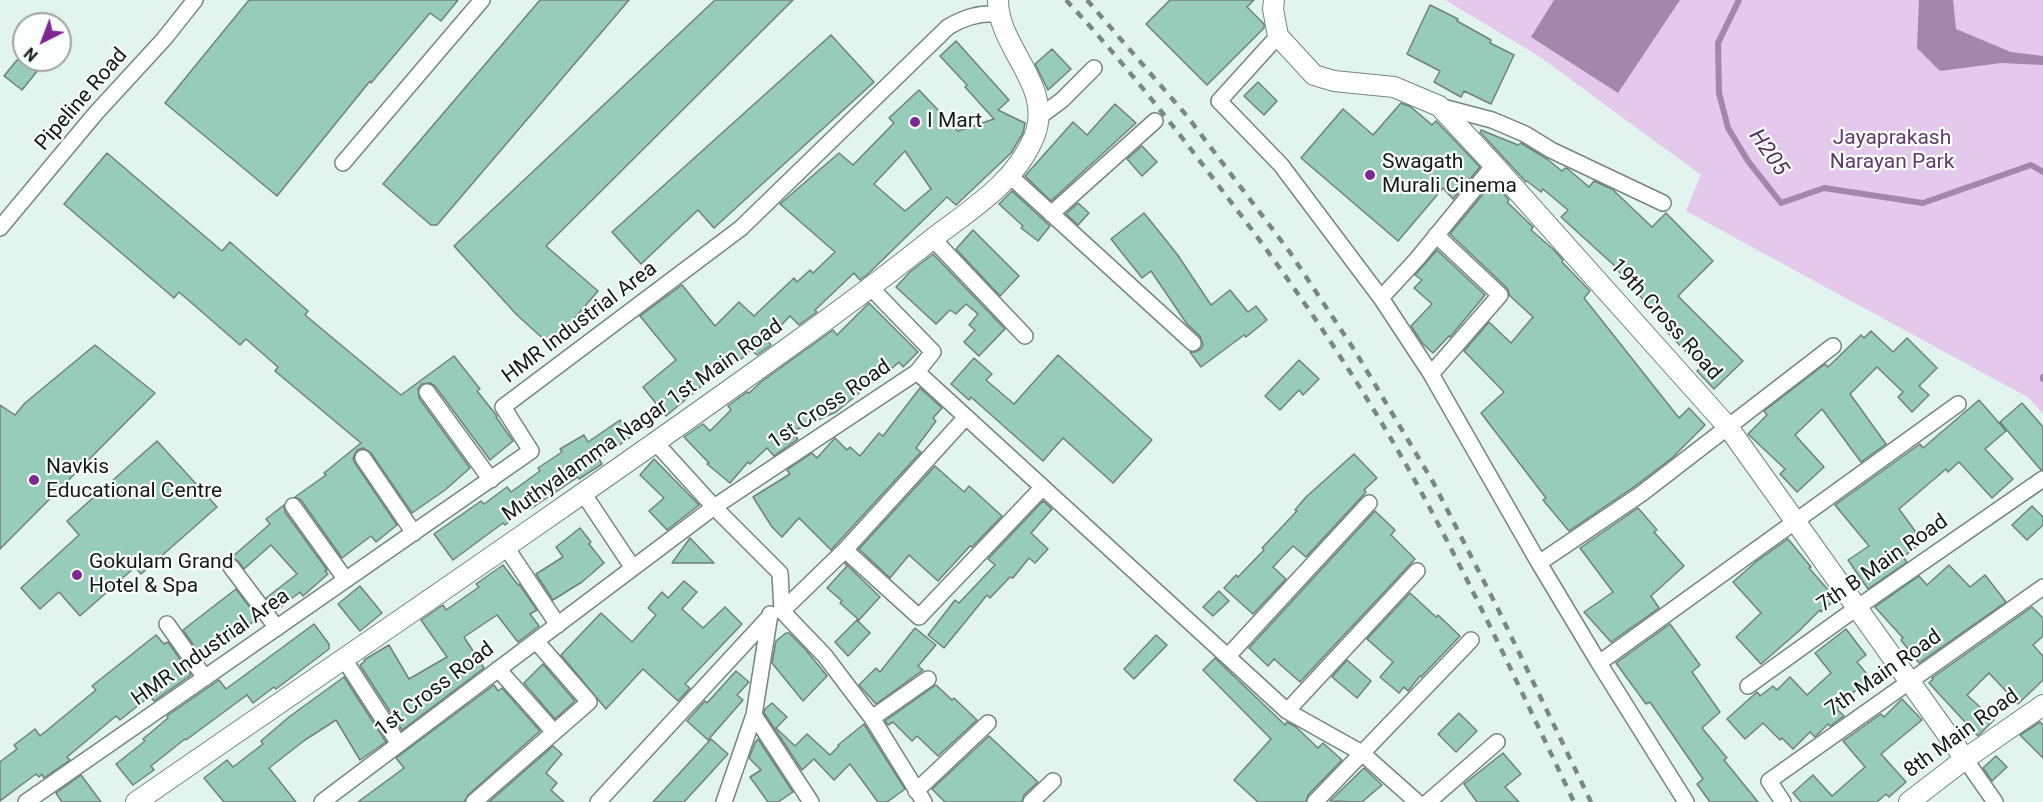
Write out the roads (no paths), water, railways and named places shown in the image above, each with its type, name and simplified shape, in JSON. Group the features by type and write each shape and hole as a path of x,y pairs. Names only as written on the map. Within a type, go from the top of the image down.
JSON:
{"street":[{"name":"Pipeline Road","path":"0,228 195,0"},
{"path":"343,163 482,0"},
{"path":"1274,0 1273,9 1278,36 1219,101 1281,165 1381,298 1431,374 1539,563 1686,802"},
{"name":"Muthyalamma Nagar 1st Main Road","path":"136,802 656,443 871,288 998,188 1027,152 1035,135 1039,117 1039,100 1006,37 998,7"},
{"name":"HMR Industrial Area","path":"26,802 531,452 503,407 741,228 948,27 963,18 998,7"},
{"name":"19th Cross Road","path":"1278,36 1314,75 1334,81 1394,87 1439,106 1728,427 1965,759"},
{"path":"1039,117 1062,100 1094,68"},
{"path":"1439,106 1492,120 1663,203"},
{"path":"1051,214 1155,121"},
{"path":"1381,298 1494,165"},
{"path":"1009,176 1193,343"},
{"path":"1431,374 1500,296 1436,236"},
{"path":"933,239 1025,336"},
{"path":"871,288 933,352 917,372"},
{"path":"1539,563 1641,494 1833,346"},
{"name":"1st Cross Road","path":"322,802 714,507 917,372 1287,711 1362,753 1417,802"},
{"path":"427,392 491,480"},
{"path":"1599,663 1958,404"},
{"path":"598,802 776,613 845,550 966,417"},
{"path":"656,443 714,507 780,573 776,613 754,715 724,802"},
{"path":"363,458 414,532"},
{"name":"7th B Main Road","path":"1748,686 2043,479"},
{"path":"845,550 919,617 1042,488"},
{"path":"583,493 633,568"},
{"path":"1228,656 1370,503"},
{"path":"293,506 346,580"},
{"path":"506,547 558,625"},
{"path":"231,567 276,628"},
{"path":"1287,711 1417,571"},
{"name":"7th Main Road","path":"1783,802 1769,781 2043,586"},
{"path":"776,613 825,656 872,718 920,796 988,723"},
{"path":"167,624 205,678"},
{"path":"1315,802 1471,640"},
{"path":"474,802 589,702 536,641"},
{"path":"344,659 399,744"},
{"path":"498,669 554,732"},
{"path":"872,718 928,679"},
{"name":"8th Main Road","path":"1909,802 1965,759 2043,705"},
{"path":"754,715 811,802"},
{"path":"1428,802 1497,742"},
{"path":"1965,759 1995,802"},
{"path":"1031,802 1053,781"}],"waterway":[{"name":"H205","path":"1739,0 1718,43 1719,93 1728,128 1748,161 1781,203 1824,188 1923,203 2031,165 2043,172"}],"railway":[{"path":"1066,0 1125,67 1200,161 1272,258 1374,409 1460,566 1574,802"},
{"path":"1087,0 1187,116 1289,251 1355,351 1433,482 1497,607 1591,802"}],"place":[{"name":"I Mart","path":"915,122"},
{"name":"Swagath Murali Cinema","path":"1370,175"},
{"name":"Navkis Educational Centre","path":"34,480"},
{"name":"Gokulam Grand Hotel & Spa","path":"77,575"}],"park label":[{"name":"Jayaprakash Narayan Park","path":"1892,151"}]}
